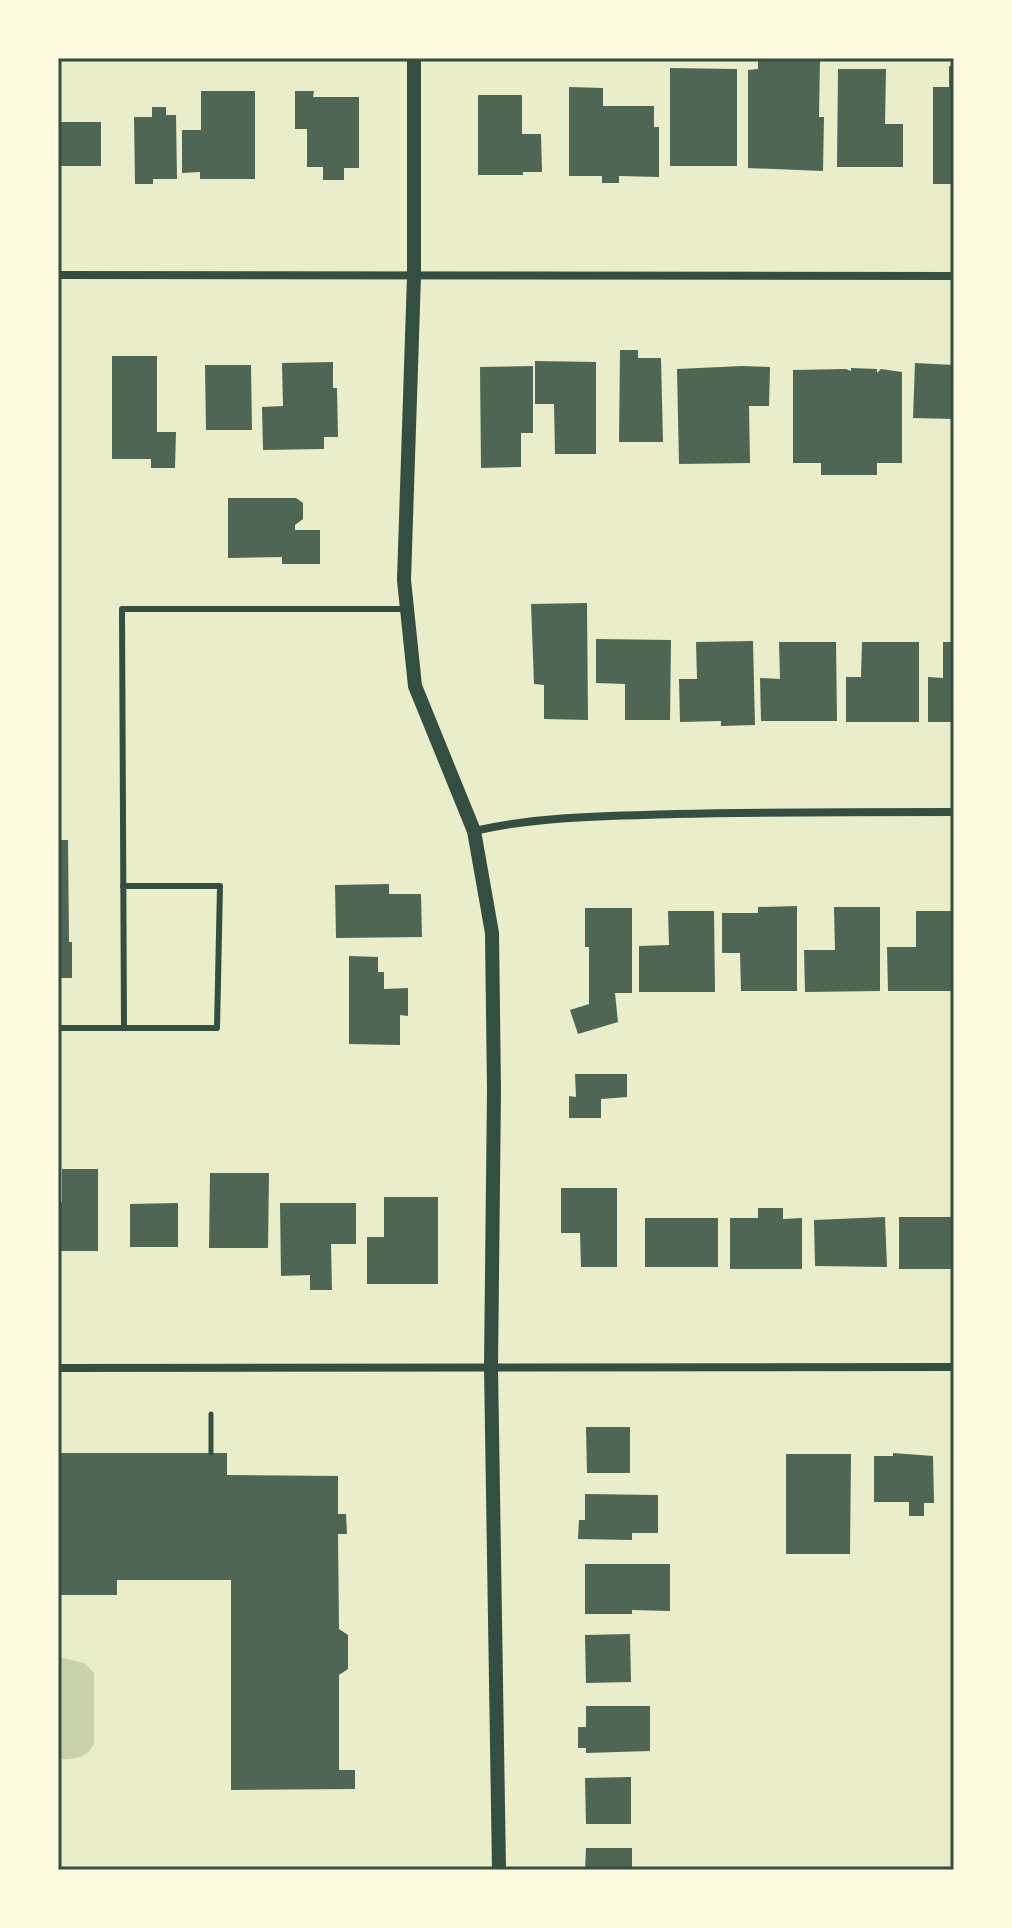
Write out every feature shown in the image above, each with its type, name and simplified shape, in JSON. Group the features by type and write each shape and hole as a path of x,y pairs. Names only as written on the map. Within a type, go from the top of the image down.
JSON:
{"street":[{"path":"414,58 414,276 404,580 415,686 474,831 492,933 491,1367 499,1870"},
{"path":"58,275 954,276"},
{"path":"474,831 505,824 570,817 954,812"},
{"path":"58,1368 954,1367"}],"lane":[{"path":"124,1028 122,609 407,609"},
{"path":"58,1028 217,1028 220,886 123,886"}],"path":[{"path":"211,1414 211,1453"}],"green space":[{"path":"58,1657 84,1663 94,1673 94,1744 84,1755 74,1758 58,1759"}],"building":[{"path":"758,58 820,58 819,117 824,117 823,171 748,168 748,70 758,69"},
{"path":"949,66 954,66 954,184 933,184 933,87 949,87"},
{"path":"670,68 737,69 737,166 670,166"},
{"path":"838,69 886,69 885,124 903,124 903,167 837,167"},
{"path":"569,87 603,88 603,106 654,106 654,127 659,127 659,177 619,176 619,183 602,183 602,176 569,176"},
{"path":"201,91 255,91 255,179 200,179 200,172 182,173 182,130 201,130"},
{"path":"295,91 314,91 313,97 359,97 359,168 344,168 344,180 323,180 323,167 307,167 307,129 295,129"},
{"path":"478,95 522,95 522,134 541,134 542,172 478,175"},
{"path":"152,107 166,107 166,115 176,115 177,179 153,179 153,184 135,184 134,117 152,117"},
{"path":"58,122 101,122 101,166 58,166"},
{"path":"620,350 638,350 638,358 661,358 663,442 619,442"},
{"path":"112,356 157,356 157,432 176,432 175,468 151,468 151,459 112,459"},
{"path":"535,361 596,362 596,454 555,454 554,404 535,404"},
{"path":"333,362 338,437 324,437 324,449 263,450 262,407 283,406 282,363"},
{"path":"915,363 954,365 953,419 913,418"},
{"path":"205,365 251,365 252,430 206,430"},
{"path":"533,366 533,433 521,433 521,467 481,468 480,367"},
{"path":"770,367 769,406 749,406 750,463 679,464 677,369"},
{"path":"851,368 877,369 877,373 881,369 902,372 902,463 877,463 877,475 821,475 821,463 793,463 793,370 851,371"},
{"path":"228,498 296,498 303,503 303,519 295,525 295,530 320,530 320,564 282,564 282,557 228,558"},
{"path":"587,603 588,720 544,719 544,685 534,684 531,604"},
{"path":"596,639 671,640 670,720 625,720 625,684 596,683"},
{"path":"753,641 755,725 721,726 721,721 680,722 679,679 697,679 696,642"},
{"path":"779,642 836,642 837,721 761,721 760,678 780,679"},
{"path":"862,642 919,642 919,722 846,722 846,677 861,677"},
{"path":"943,642 954,642 954,722 928,722 928,677 943,678"},
{"path":"58,840 68,840 72,978 58,978"},
{"path":"389,884 389,894 421,894 422,937 336,938 335,885"},
{"path":"797,906 797,991 741,991 740,953 722,953 722,913 758,913 758,907"},
{"path":"834,907 880,907 880,991 805,992 804,950 835,950"},
{"path":"585,908 632,908 632,993 615,993 618,1022 578,1034 570,1010 589,1004"},
{"path":"668,911 714,911 715,992 639,992 639,946 669,945"},
{"path":"916,911 954,911 954,991 888,991 887,947 916,947"},
{"path":"349,956 378,957 378,972 384,972 384,989 408,988 408,1016 400,1015 400,1045 349,1044"},
{"path":"575,1074 627,1074 627,1097 601,1099 601,1118 569,1118 569,1096 576,1097"},
{"path":"62,1169 98,1169 98,1251 58,1251"},
{"path":"210,1173 269,1173 268,1248 209,1248"},
{"path":"561,1188 617,1188 617,1267 581,1267 580,1233 561,1233"},
{"path":"384,1197 438,1197 438,1284 367,1284 367,1237 384,1237"},
{"path":"178,1203 178,1247 130,1247 130,1204"},
{"path":"280,1203 356,1203 356,1244 331,1244 332,1290 310,1290 310,1275 281,1276"},
{"path":"758,1208 783,1208 783,1219 802,1218 802,1269 730,1269 730,1218 758,1218"},
{"path":"885,1217 887,1267 815,1266 814,1220"},
{"path":"899,1217 954,1217 954,1269 899,1269"},
{"path":"645,1218 718,1218 718,1267 645,1267"},
{"path":"586,1427 630,1427 630,1473 587,1473"},
{"path":"58,1453 227,1453 227,1475 338,1476 338,1514 346,1514 347,1534 338,1534 339,1629 348,1635 348,1669 339,1675 339,1770 355,1770 355,1789 231,1790 231,1580 117,1580 117,1595 58,1595"},
{"path":"893,1453 933,1456 934,1503 924,1503 924,1516 909,1516 909,1502 874,1502 874,1456 893,1456"},
{"path":"786,1454 851,1454 850,1554 786,1554"},
{"path":"585,1494 658,1495 658,1533 632,1533 632,1540 578,1539 579,1520 585,1520"},
{"path":"585,1564 670,1564 670,1611 585,1614"},
{"path":"630,1634 631,1682 586,1683 585,1635"},
{"path":"586,1706 650,1706 650,1751 586,1753 586,1748 578,1748 578,1727 586,1727"},
{"path":"631,1777 631,1824 586,1824 585,1778"},
{"path":"586,1848 632,1848 632,1870 585,1870"}]}
